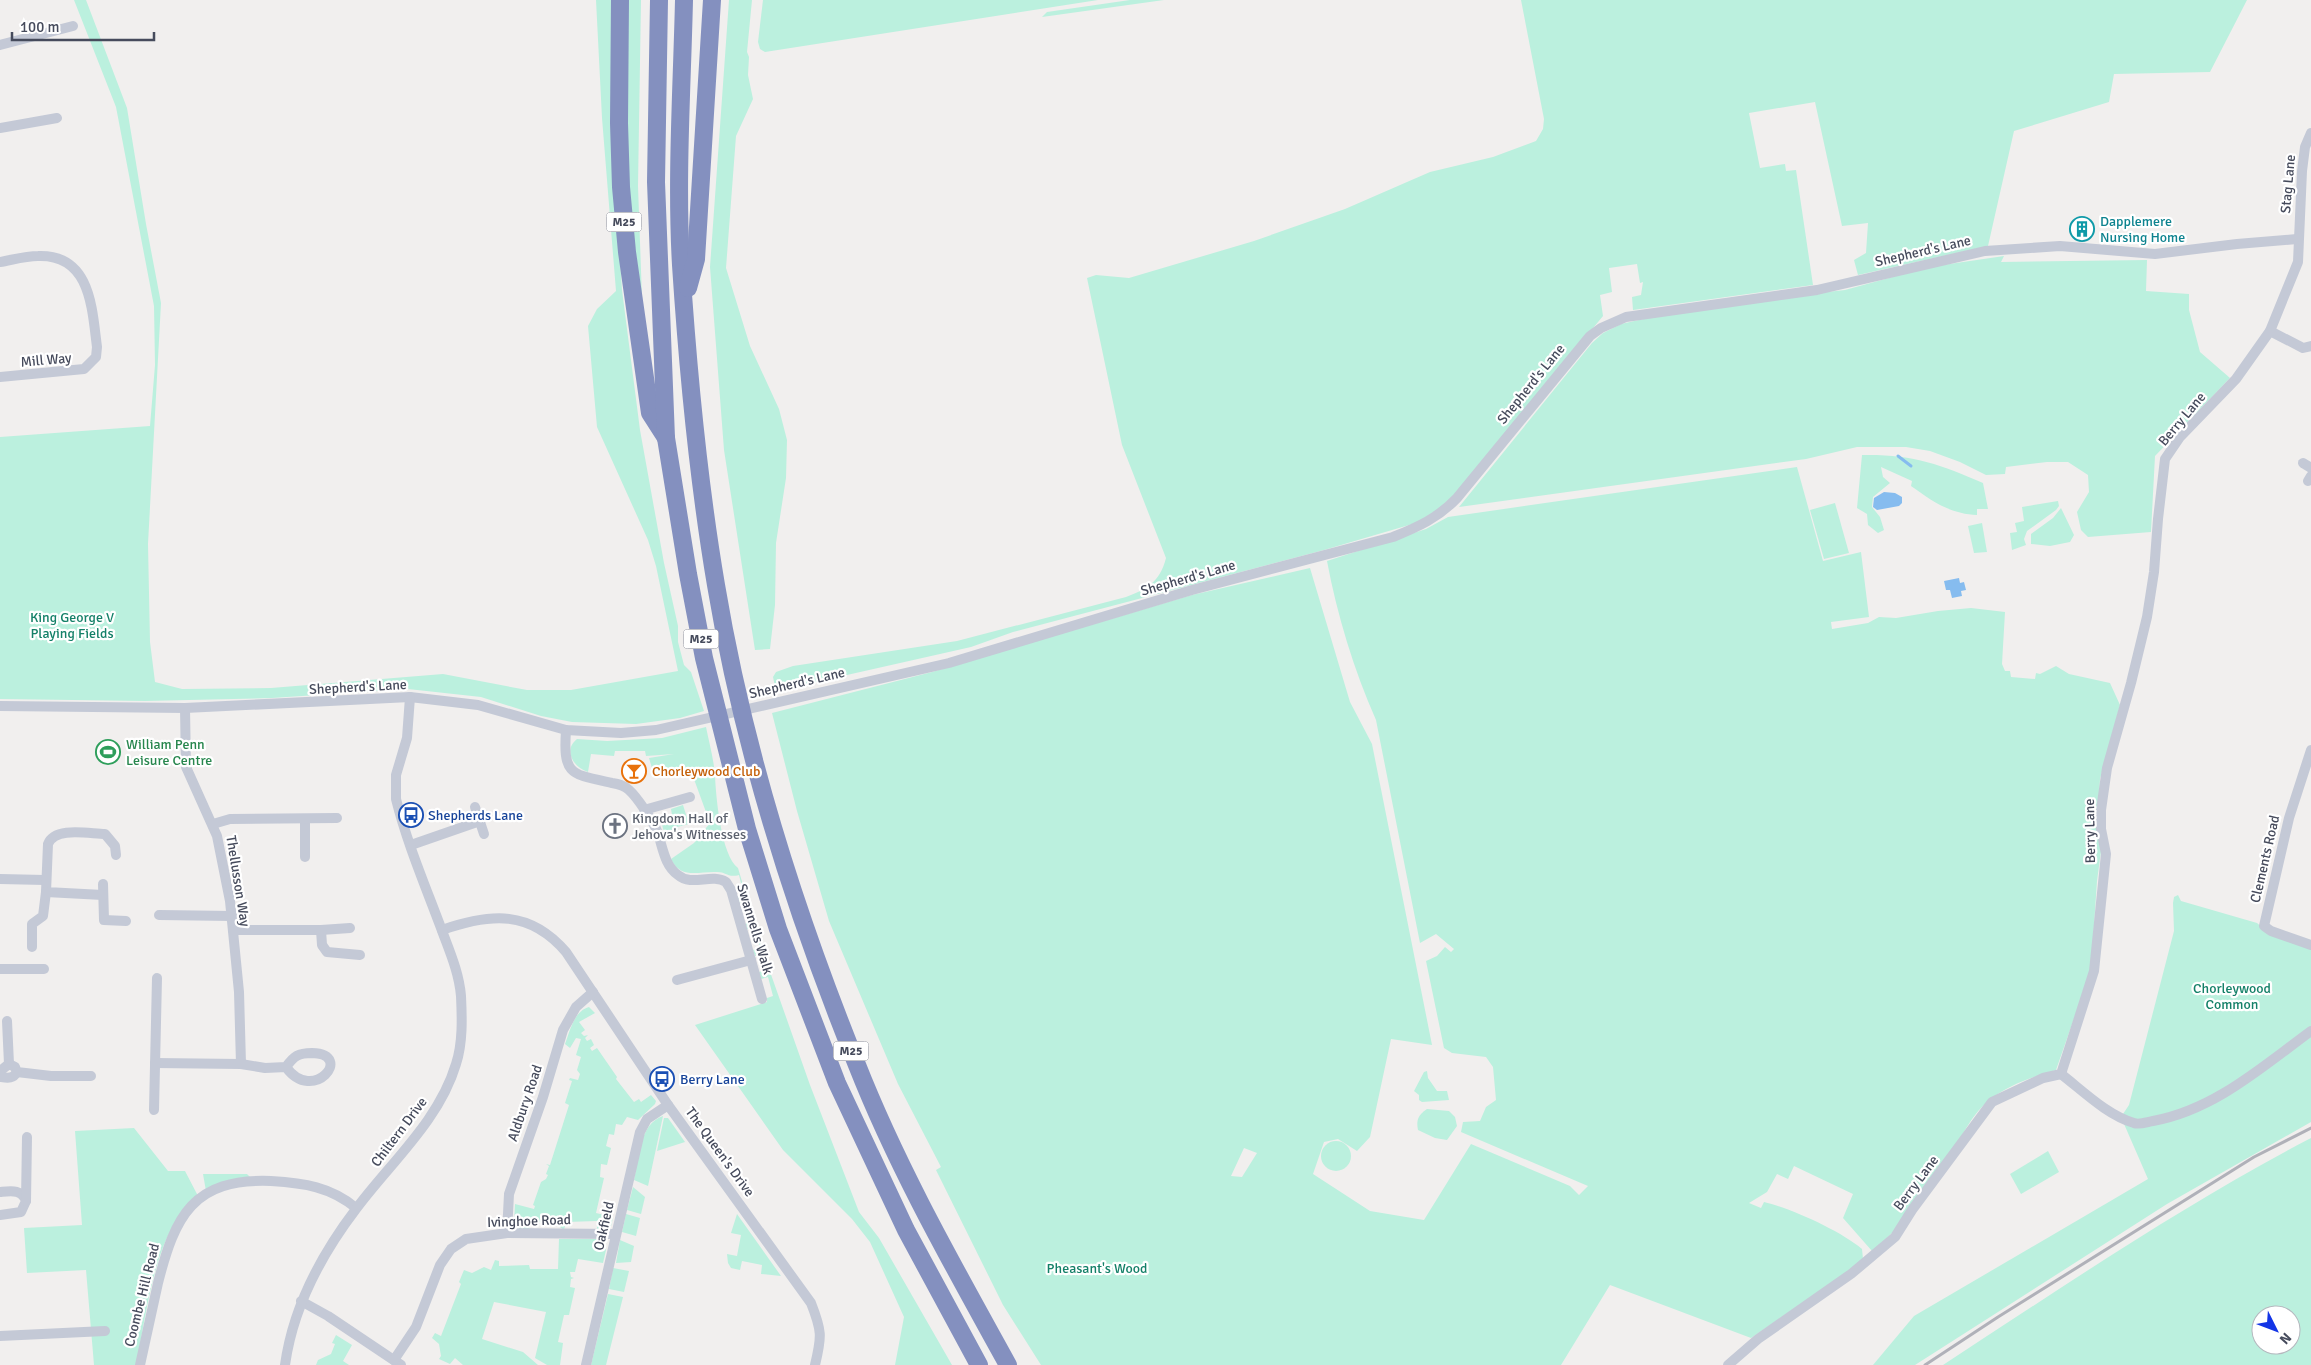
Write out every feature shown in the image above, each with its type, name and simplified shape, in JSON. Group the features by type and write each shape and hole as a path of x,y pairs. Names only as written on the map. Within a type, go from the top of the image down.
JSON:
{"highway":[{"name":"M25","path":"620,0 619,132 621,187 627,252 650,414 666,438"},
{"name":"M25","path":"659,0 656,191 666,438 688,574 715,703 747,829 778,929 837,1083 906,1230 979,1365"},
{"name":"M25","path":"684,0 680,156 681,261 684,302 697,452 716,587 739,698 771,819 804,925 858,1068 929,1222 1008,1365"},
{"name":"M25","path":"684,302 696,259 712,0"}],"street":[{"path":"0,46 69,24"},
{"path":"0,128 57,118"},
{"name":"Stag Lane","path":"2297,239 2303,160 2305,147 2311,133"},
{"name":"Berry Lane","path":"1728,1365 1758,1339 1851,1274 1895,1237 1912,1210 1992,1102 2043,1078 2061,1074 2094,971 2106,857 2101,810 2107,768 2132,683 2147,617 2154,572 2158,519 2166,459 2180,437 2236,379 2270,331 2298,262 2297,239"},
{"name":"Shepherd's Lane","path":"0,706 185,708 410,697 478,705 566,730 621,733 656,730 949,663 1192,590 1402,533 1432,520 1446,510 1575,352 1601,328 1626,318 1817,290 1985,250 2060,246 2154,254 2297,239"},
{"name":"Mill Way","path":"0,262 39,255 65,262 79,273 84,281 91,304 97,348 96,357 84,369 0,378"},
{"path":"2270,331 2303,348 2311,346"},
{"name":"Chiltern Drive","path":"285,1365 301,1301 329,1248 356,1208 424,1126 445,1091 457,1063 461,1031 460,994 453,960 399,812 395,786 399,760 407,738 410,697"},
{"name":"Thellusson Way","path":"185,708 186,767 213,824 222,852 232,916 239,992 241,1064"},
{"name":"Swannells Walk","path":"566,730 566,762 573,771 584,777 627,788 655,826 666,860 673,871 684,879 719,878 728,884 762,999"},
{"name":"Clements Road","path":"2311,750 2293,800 2264,926 2271,931 2311,945"},
{"path":"644,810 690,797"},
{"path":"475,807 484,834"},
{"path":"213,824 230,819 337,818"},
{"path":"305,819 305,857"},
{"path":"411,845 480,821"},
{"path":"32,947 32,924 43,916 48,844 52,837 59,834 105,834 115,846 116,855"},
{"path":"0,880 46,880"},
{"path":"103,884 104,920 126,921"},
{"path":"46,892 103,895"},
{"path":"159,915 232,916"},
{"name":"The Queen's Drive","path":"442,930 483,918 495,917 518,920 529,924 550,935 559,944 668,1105 811,1303 820,1329 821,1340 815,1365"},
{"path":"232,930 321,930 350,928"},
{"path":"321,930 322,946 327,952 360,955"},
{"path":"677,980 751,960"},
{"path":"0,969 44,969"},
{"path":"154,1110 157,978"},
{"name":"Aldbury Road","path":"507,1232 508,1194 543,1097 563,1030 576,1007 593,992"},
{"path":"0,1077 14,1077 8,1021"},
{"path":"2061,1074 2100,1104 2136,1124 2170,1118 2207,1103 2233,1088 2311,1031"},
{"path":"155,1063 241,1064 257,1068 286,1067"},
{"path":"0,1070 13,1068 51,1076 91,1076"},
{"name":"Oakfield","path":"586,1365 640,1132 647,1119 668,1105"},
{"path":"0,1215 21,1212 25,1208 27,1137"},
{"name":"Coombe Hill Road","path":"140,1365 168,1245 182,1217 201,1198 214,1190 242,1182 294,1182 318,1186 335,1192 356,1208"},
{"path":"0,1192 18,1192 24,1196 26,1201"},
{"name":"Ivinghoe Road","path":"398,1363 416,1327 440,1265 451,1249 466,1240 507,1232 616,1234"},
{"path":"301,1301 328,1316 398,1363"},
{"path":"0,1336 105,1331"}],"green space":[{"name":"King George V Playing Fields","path":"74,0 86,0 127,108 161,303 148,544 150,642 155,682 182,689 271,688 443,674 527,690 571,690 678,671 656,566 648,540 597,427 588,326 597,309 616,291 602,118 596,0 613,0 611,118 622,290 640,430 664,563 678,626 678,642 684,665 691,672 704,711 680,718 636,724 572,722 541,716 481,697 408,689 272,698 145,701 0,699 0,437 150,426 155,365 154,306 116,107"},
{"path":"627,0 641,0 638,186 642,298 631,218 626,136"},
{"path":"729,0 752,0 747,52 749,57 748,75 753,99 736,136 726,268 750,346 779,409 787,440 786,478 776,543 775,605 770,649 755,650 724,450 710,267"},
{"path":"763,0 1098,0 765,52 760,49 758,42"},
{"path":"1130,0 1164,0 1042,17 1047,12"},
{"path":"1521,0 2247,0 2210,72 2114,74 2109,102 2014,131 1988,246 1858,275 1854,260 1866,253 1868,223 1842,226 1815,102 1749,113 1760,168 1785,164 1786,171 1796,170 1813,285 1633,310 1632,297 1641,295 1643,282 1640,283 1637,264 1609,268 1612,292 1600,295 1603,316 1460,489 1439,509 1416,523 1324,550 1013,632 971,647 776,691 773,677 776,672 793,666 957,641 1126,597 1152,584 1160,573 1166,558 1122,445 1087,278 1096,275 1129,278 1254,241 1345,209 1430,172 1493,157 1536,141 1543,129 1544,119"},
{"path":"2004,256 2001,262 2147,260 2146,291 2189,294 2189,310 2200,352 2230,378 2155,456 2151,532 2088,537 2081,530 2077,512 2089,492 2088,475 2068,462 2047,462 2006,467 2005,474 1986,475 1960,462 1930,451 1906,447 1857,447 1806,459 1459,507 1592,343 1603,333 1621,324 1670,313 1845,290 1929,267"},
{"path":"1862,455 1910,458 1967,476 1983,483 1988,509 1977,509 1977,515 1950,509 1934,502 1911,486 1912,481 1881,467 1883,477 1890,483 1873,497 1872,507 1880,517 1884,530 1878,533 1868,525 1867,514 1857,508"},
{"name":"Pheasant's Wood","path":"1797,467 1823,561 1861,552 1869,617 1831,622 1832,629 1868,623 1879,617 1896,618 1938,611 1971,608 2005,612 2002,664 2005,671 2010,671 2011,677 2035,679 2036,673 2040,674 2056,666 2069,674 2110,683 2120,705 2100,779 2097,831 2101,851 2091,970 2056,1070 2014,1085 1984,1105 1973,1118 1915,1206 1895,1230 1872,1251 1843,1218 1853,1194 1794,1166 1788,1179 1777,1174 1767,1192 1749,1203 1761,1208 1764,1202 1775,1205 1815,1221 1862,1249 1863,1259 1843,1275 1751,1338 1610,1285 1561,1365 1041,1365 1003,1305 936,1170 941,1167 898,1084 829,921 797,811 772,713 932,672 1192,595 1310,568 1350,702 1372,744 1432,1045 1391,1039 1370,1137 1357,1151 1338,1139 1324,1142 1313,1174 1370,1211 1424,1220 1471,1144 1570,1186 1579,1195 1588,1186 1461,1132 1463,1122 1480,1121 1486,1107 1496,1100 1493,1067 1486,1057 1452,1053 1444,1048 1426,961 1437,956 1445,947 1451,952 1454,949 1436,934 1420,943 1376,720 1360,682 1347,642 1327,561 1426,529 1448,517","holes":["1244,1148 1257,1153 1242,1177 1231,1176"]},
{"path":"2058,501 2059,506 2056,510 2027,531 2024,539 2026,545 2012,550 2010,533 2017,532 2015,523 2024,521 2022,507"},
{"path":"1835,503 1849,553 1824,559 1810,510"},
{"path":"2061,508 2074,535 2070,542 2050,546 2031,544 2031,534 2053,518"},
{"path":"1982,523 1987,552 1974,553 1968,526"},
{"path":"706,727 714,764 720,825 727,851 738,868 762,949 810,1085 859,1212 879,1238 952,1365 895,1365 904,1317 870,1242 852,1219 783,1150 695,1025 767,1002 767,998 773,996 768,977 761,979 759,972 766,970 762,954 755,956 753,950 760,947 754,928 747,929 746,923 752,921 746,902 740,903 738,897 744,895 739,875 732,876 717,872 685,872 675,866 671,859 694,843 710,823 691,771 680,774 678,771 667,774 666,771 654,775 649,758 674,754 646,756 645,751 615,751 614,756 591,754 588,772 574,762 570,753 573,743 577,739 607,741 662,738"},
{"path":"683,805 689,824 677,827 678,831 665,835 660,818 672,815 671,809"},
{"name":"Chorleywood Common","path":"2178,895 2181,901 2257,923 2271,935 2311,949 2311,1122 2167,1204 1915,1365 1873,1365 1914,1316 2148,1179 2121,1117 2129,1105 2174,931 2173,903 2174,897"},
{"path":"589,1007 595,1013 579,1022 585,1030 581,1033 584,1036 588,1035 585,1038 587,1041 591,1039 594,1045 590,1048 592,1051 597,1048 617,1077 616,1079 634,1102 639,1099 641,1102 651,1095 656,1101 638,1120 627,1117 622,1125 616,1124 614,1135 609,1134 606,1146 611,1148 607,1165 601,1164 600,1177 604,1178 596,1213 613,1217 611,1226 597,1229 597,1221 566,1222 564,1230 560,1227 560,1222 530,1222 529,1230 518,1229 514,1225 515,1204 534,1209 535,1206 533,1205 541,1182 548,1175 546,1174 549,1166 546,1164 550,1165 569,1105 565,1103 572,1081 569,1080 570,1078 578,1080 580,1074 577,1070 581,1057 576,1055 581,1039 576,1038 570,1048 565,1044 576,1017"},
{"path":"1427,1071 1428,1078 1437,1091 1447,1091 1449,1100 1422,1102 1419,1100 1419,1095 1414,1091 1424,1072"},
{"path":"1427,1109 1449,1111 1455,1117 1457,1126 1447,1140 1435,1138 1418,1130 1418,1118"},
{"path":"663,1116 648,1186 634,1180 639,1152 649,1126"},
{"path":"664,1118 668,1118 685,1142 657,1151"},
{"path":"134,1128 168,1171 185,1171 198,1196 183,1211 171,1229 162,1251 149,1298 136,1365 94,1365 86,1270 27,1273 24,1228 82,1225 75,1131"},
{"path":"2311,1138 2311,1365 1943,1365 2124,1247 2217,1191"},
{"path":"1336,1141 1346,1146 1351,1156 1346,1166 1336,1171 1326,1166 1321,1156 1326,1146"},
{"path":"2048,1151 2059,1172 2021,1194 2010,1174"},
{"path":"203,1174 247,1174 251,1178 206,1191"},
{"path":"633,1187 645,1197 641,1214 627,1210"},
{"path":"626,1214 640,1218 636,1236 622,1232"},
{"path":"737,1214 781,1276 761,1274 762,1265 742,1261 740,1270 731,1268 728,1263 727,1254 737,1256 741,1235 731,1233"},
{"path":"559,1239 597,1239 603,1242 606,1250 603,1263 578,1259 575,1272 570,1272 571,1277 574,1278 571,1279 570,1287 575,1288 569,1315 564,1315 558,1342 563,1343 560,1365 547,1365 535,1358 546,1312 494,1302 482,1339 523,1352 538,1365 463,1365 455,1358 450,1364 439,1359 441,1356 439,1344 432,1338 435,1333 441,1336 461,1284 459,1282 464,1270 472,1273 484,1267 491,1270 495,1260 499,1261 499,1266 529,1265 530,1269 558,1269"},
{"path":"620,1240 634,1246 631,1262 616,1263"},
{"path":"613,1268 629,1271 624,1292 609,1289"},
{"path":"608,1294 623,1297 606,1365 591,1365"},
{"path":"336,1335 352,1345 343,1361 349,1365 316,1365 318,1360 331,1354 335,1344 332,1343"}],"water":[{"path":"1884,492 1895,493 1902,497 1902,503 1899,506 1877,510 1873,507 1874,498"},
{"path":"1959,578 1960,583 1964,582 1966,590 1961,591 1962,596 1952,598 1950,590 1946,590 1944,581"}],"waterway":[{"path":"1898,456 1911,466"}],"railway":[{"path":"1925,1365 1998,1317 2254,1157 2311,1128"}],"place":[{"name":"Dapplemere Nursing Home","path":"2082,229"},
{"name":"William Penn Leisure Centre","path":"108,752"},
{"name":"Chorleywood Club","path":"634,771"},
{"name":"Shepherds Lane","path":"411,815"},
{"name":"Kingdom Hall of Jehova's Witnesses","path":"615,826"},
{"name":"Berry Lane","path":"662,1079"}]}
